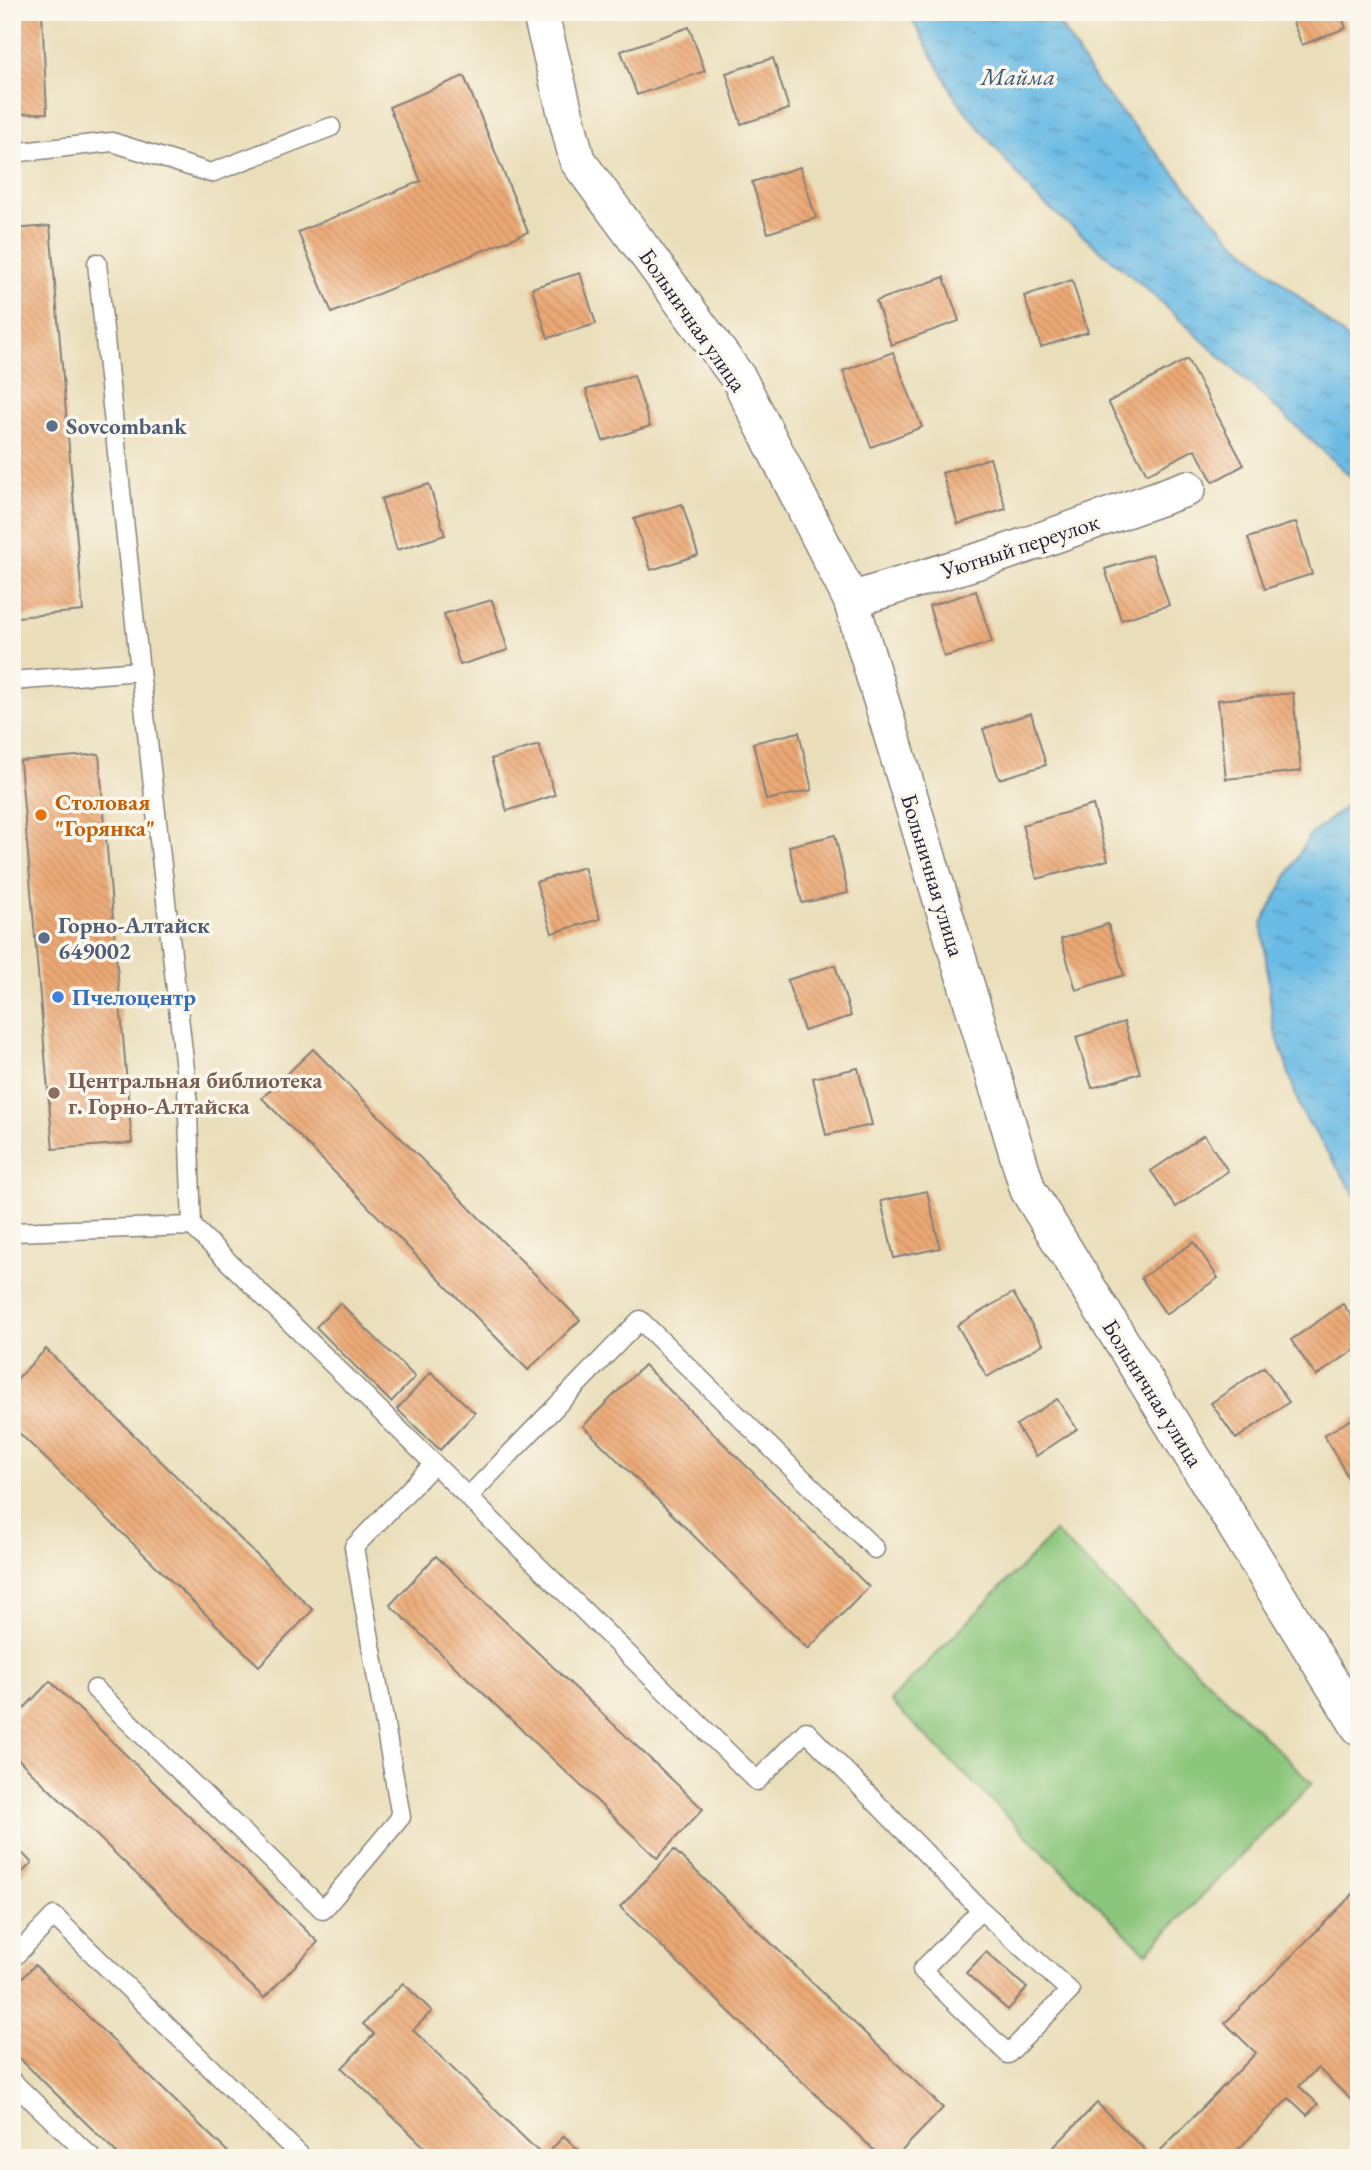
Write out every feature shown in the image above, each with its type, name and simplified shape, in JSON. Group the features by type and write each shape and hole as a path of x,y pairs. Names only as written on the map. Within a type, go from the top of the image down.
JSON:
{"street":[{"name":"Больничная улица","path":"540,12 577,160 739,379 851,600 1028,1190 1359,1727"},
{"name":"Уютный переулок","path":"851,600 1004,553 1188,488"}],"lane":[{"path":"12,153 112,142 211,173 331,127"},
{"path":"97,263 187,1087 192,1226 757,1781 806,1731 981,1910 1070,1991 1008,2054 922,1970 981,1910"},
{"path":"12,681 140,671"},
{"path":"12,1233 192,1226"},
{"path":"468,1497 640,1320 875,1549"},
{"path":"95,1689 323,1910 401,1817 354,1547 434,1464"},
{"path":"12,1959 54,1916 303,2158"},
{"path":"12,2081 92,2158"}],"green space":[{"path":"1055,1532 1312,1783 1146,1953 890,1701"}],"water":[{"name":"Майма","path":"908,12 1052,12 1098,85 1228,235 1359,349 1359,484 1141,284 1036,197 958,102"},
{"path":"1359,796 1359,1201 1301,1111 1273,1024 1262,923 1309,836"}],"building":[{"path":"12,12 42,12 47,113 12,114"},
{"path":"1289,12 1340,12 1346,28 1302,45"},
{"path":"689,27 705,71 637,95 621,51"},
{"path":"773,58 789,109 741,124 726,73"},
{"path":"464,76 528,232 332,313 298,232 421,181 389,107"},
{"path":"800,167 816,218 768,233 752,182"},
{"path":"50,226 83,611 17,617 12,561 12,229"},
{"path":"580,273 596,324 548,338 532,288"},
{"path":"944,277 959,321 891,345 876,301"},
{"path":"1072,280 1088,332 1041,347 1024,296"},
{"path":"893,352 922,427 871,447 843,371"},
{"path":"1187,359 1244,465 1213,482 1195,449 1147,474 1108,402"},
{"path":"634,375 650,426 603,441 586,390"},
{"path":"990,458 1006,509 958,524 942,473"},
{"path":"429,484 445,535 397,550 381,499"},
{"path":"682,504 698,555 651,570 634,519"},
{"path":"1296,522 1312,574 1265,589 1248,538"},
{"path":"1152,554 1169,605 1121,620 1105,569"},
{"path":"976,591 992,642 944,657 929,606"},
{"path":"492,600 508,650 460,665 444,614"},
{"path":"1293,693 1301,771 1226,779 1218,700"},
{"path":"1031,713 1046,765 999,779 983,729"},
{"path":"799,732 812,790 766,800 753,743"},
{"path":"539,745 555,795 507,811 491,759"},
{"path":"99,754 132,1143 53,1149 20,761"},
{"path":"1093,805 1108,860 1037,879 1022,825"},
{"path":"835,835 848,893 802,903 789,846"},
{"path":"584,867 600,919 552,933 536,882"},
{"path":"1108,924 1124,975 1076,990 1061,939"},
{"path":"835,965 851,1016 804,1031 787,980"},
{"path":"1124,1022 1140,1073 1092,1088 1076,1037"},
{"path":"313,1049 580,1320 528,1370 262,1098"},
{"path":"858,1068 872,1125 826,1135 813,1078"},
{"path":"1204,1135 1228,1171 1176,1207 1151,1171"},
{"path":"927,1191 940,1248 894,1258 881,1201"},
{"path":"1194,1242 1218,1278 1166,1314 1141,1278"},
{"path":"1013,1293 1043,1344 987,1377 957,1325"},
{"path":"340,1303 415,1377 391,1402 316,1327"},
{"path":"1343,1304 1359,1327 1359,1347 1316,1376 1291,1340"},
{"path":"46,1349 313,1610 259,1666 12,1426 12,1384"},
{"path":"644,1365 869,1587 808,1649 583,1426"},
{"path":"1264,1367 1289,1402 1236,1439 1211,1403"},
{"path":"431,1372 475,1413 440,1450 397,1409"},
{"path":"1057,1399 1077,1429 1036,1456 1016,1425"},
{"path":"1359,1415 1359,1492 1357,1493 1324,1435"},
{"path":"436,1556 703,1809 657,1858 390,1605"},
{"path":"50,1681 318,1942 264,1998 12,1753 12,1721"},
{"path":"12,1843 32,1863 12,1882"},
{"path":"674,1850 943,2108 895,2158 882,2158 620,1907"},
{"path":"1359,1888 1359,2108 1318,2068 1299,2086 1318,2104 1307,2115 1289,2098 1230,2158 1153,2158 1256,2053 1225,2023"},
{"path":"986,1952 1027,1988 1008,2010 966,1973"},
{"path":"35,1965 234,2158 122,2158 12,2051 12,1988"},
{"path":"403,1983 432,2011 413,2030 544,2157 564,2136 587,2158 436,2158 342,2068 374,2034 363,2024"},
{"path":"1097,2103 1153,2158 1043,2158"}],"place":[{"name":"Sovcombank","path":"52,426"},
{"name":"Столовая \"Горянка\"","path":"41,815"},
{"name":"Горно-Алтайск 649002","path":"44,938"},
{"name":"Пчелоцентр","path":"58,997"},
{"name":"Центральная библиотека г. Горно-Алтайска","path":"54,1093"}]}
